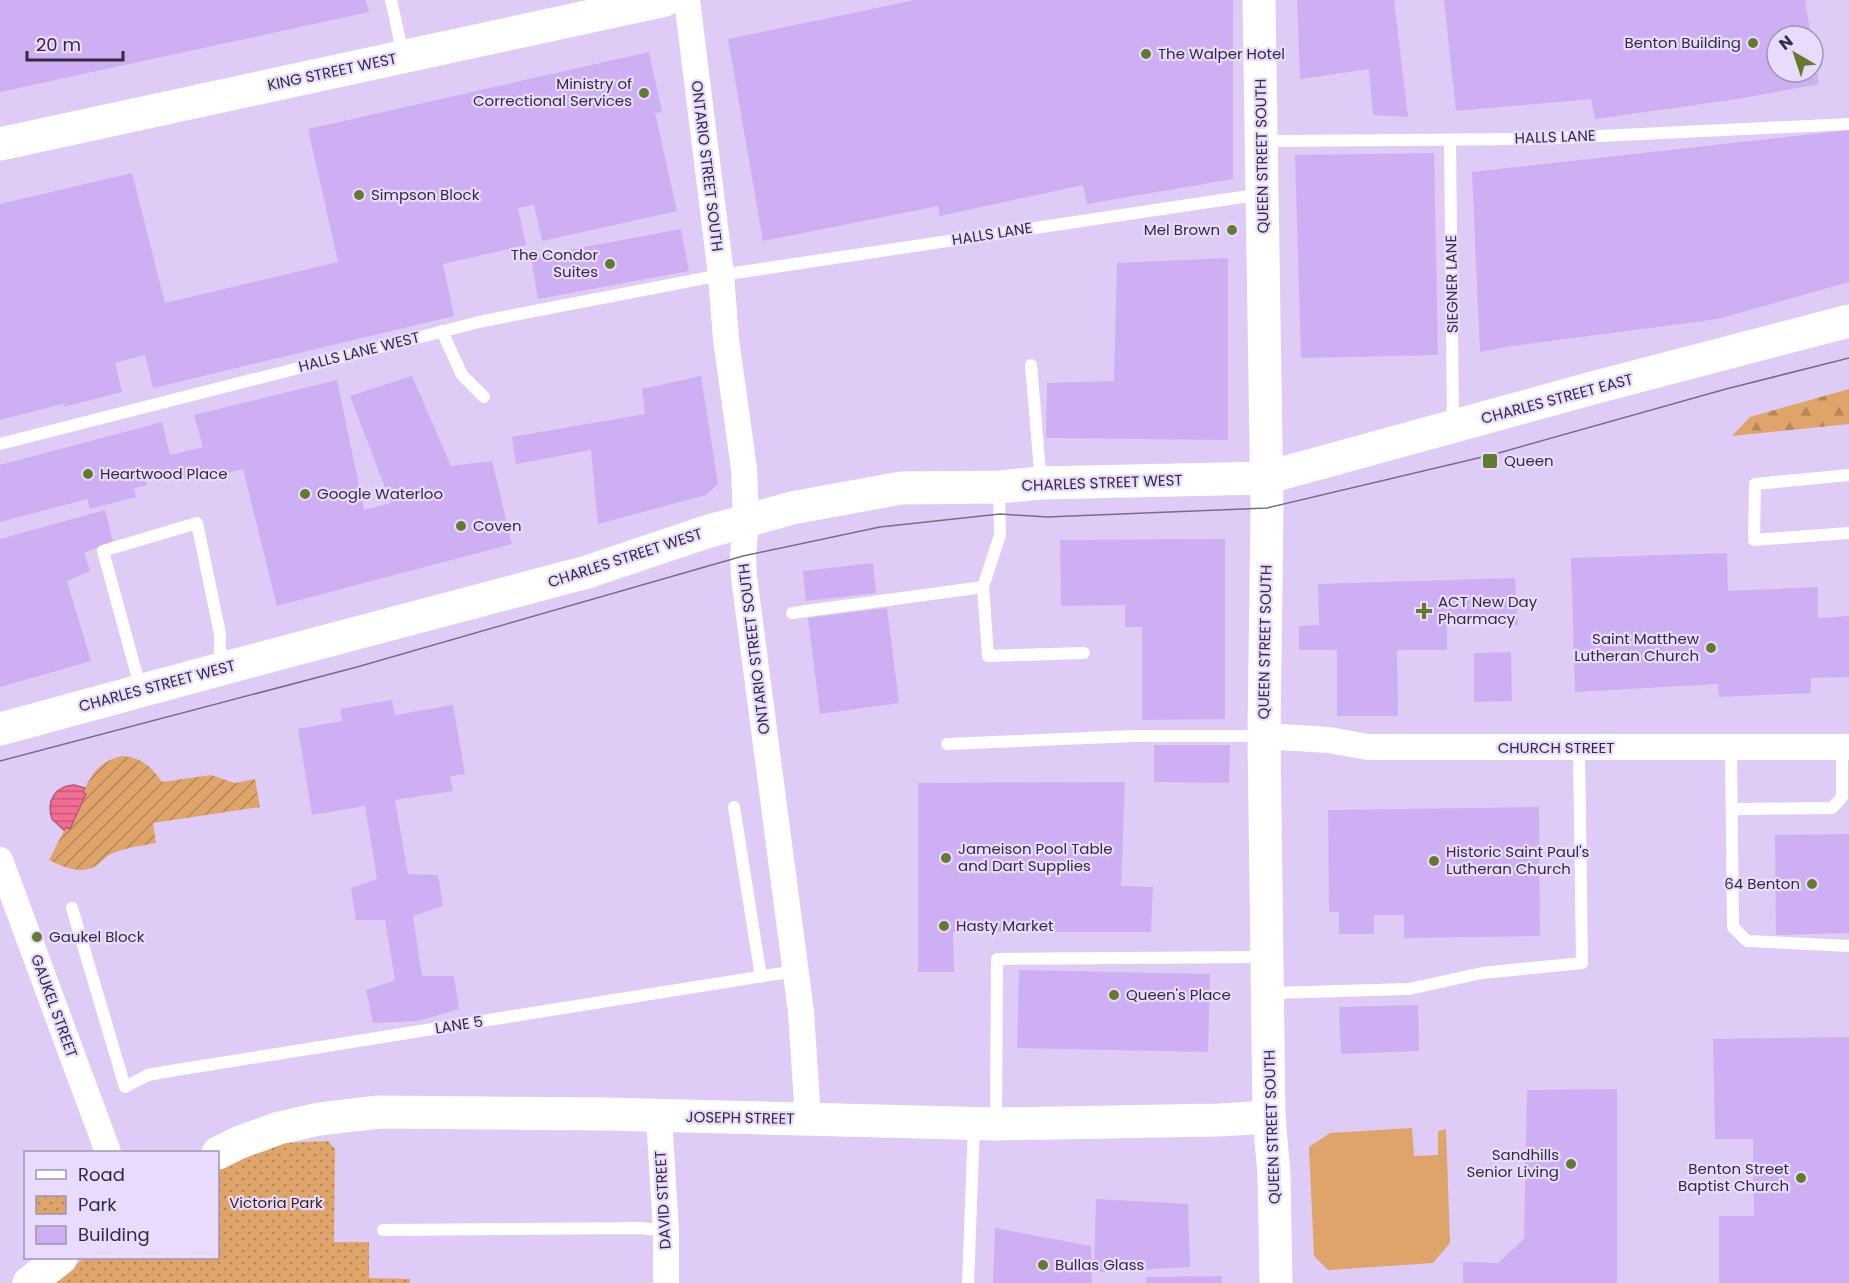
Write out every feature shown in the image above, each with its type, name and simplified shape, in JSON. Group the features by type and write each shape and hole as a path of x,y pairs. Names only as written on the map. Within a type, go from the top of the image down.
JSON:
{"main road":[{"name":"KING STREET WEST","path":"0,144 665,0"},
{"name":"QUEEN STREET SOUTH","path":"1259,0 1267,522 1264,736 1269,1117 1274,1174 1276,1283"},
{"name":"CHARLES STREET EAST","path":"1265,478 1600,386 1849,321"},
{"name":"CHARLES STREET WEST","path":"0,729 587,572 706,532 792,508 901,488 1265,478"},
{"name":"JOSEPH STREET","path":"219,1152 279,1128 319,1119 379,1112 808,1118 985,1124 1269,1117"},
{"path":"28,1283 58,1259"}],"street":[{"name":"ONTARIO STREET SOUTH","path":"687,0 721,275 726,339 744,469 746,521 744,577 801,1012 808,1118"},
{"name":"CHURCH STREET","path":"1264,736 1329,740 1368,747 1846,747"},
{"name":"GAUKEL STREET","path":"0,860 108,1151"},
{"name":"DAVID STREET","path":"659,1117 666,1231 666,1283"}],"lane":[{"path":"391,0 403,56"},
{"name":"HALLS LANE","path":"1261,141 1538,139 1849,124"},
{"name":"SIEGNER LANE","path":"1450,140 1453,428"},
{"name":"HALLS LANE","path":"721,275 1263,194"},
{"name":"HALLS LANE WEST","path":"0,444 483,321 721,275"},
{"path":"442,331 462,375 484,397"},
{"path":"1031,365 1041,483"},
{"path":"1849,475 1755,484 1754,540 1849,533"},
{"path":"999,487 1000,535 983,587 988,656 1084,653"},
{"path":"141,691 103,551 197,523 220,634 220,669"},
{"path":"792,614 983,587"},
{"path":"947,744 1134,736 1264,736"},
{"path":"1732,809 1832,808 1842,797 1846,747"},
{"path":"1268,994 1408,989 1482,973 1582,963 1579,748"},
{"path":"1731,748 1733,927 1747,941 1849,946"},
{"path":"734,807 761,976"},
{"name":"LANE 5","path":"72,908 125,1087 148,1075 164,1072 795,971"},
{"path":"968,1283 996,1019 997,959 1268,957"},
{"path":"383,1230 641,1228 666,1231"}],"green space":[{"path":"1849,389 1849,424 1732,436 1750,417"},
{"path":"121,756 145,763 162,782 211,775 235,783 255,779 260,807 153,823 156,843 114,853 89,869 71,869 49,860 66,827 70,829 86,795 83,792 93,774 102,765"},
{"path":"1412,1128 1414,1156 1438,1155 1438,1131 1446,1129 1450,1243 1433,1263 1328,1270 1314,1256 1309,1147 1330,1133"},
{"name":"Victoria Park","path":"328,1141 335,1149 334,1242 369,1242 369,1278 410,1279 410,1283 49,1283 84,1259 219,1259 219,1165 262,1144"}],"shaded area":[{"path":"74,785 85,788 83,792 86,794 70,829 66,827 64,830 52,819 51,801 57,791"}],"building":[{"path":"0,0 366,0 369,12 0,92"},
{"path":"915,0 1233,0 1233,179 1087,204 1083,185 940,216 938,206 763,241 728,39"},
{"path":"1297,0 1394,0 1408,117 1373,115 1369,69 1300,79"},
{"path":"1444,0 1805,0 1809,24 1765,24 1765,84 1819,84 1738,99 1595,119 1591,99 1456,111"},
{"path":"649,52 662,112 655,113 677,211 542,241 534,205 518,208 526,245 443,264 454,316 153,388 145,355 115,363 122,392 63,407 66,403 0,420 0,204 132,173 165,303 338,262 308,129"},
{"path":"1849,130 1849,282 1718,319 1480,352 1472,172"},
{"path":"1434,153 1438,355 1301,358 1295,155"},
{"name":"The Condor Suites","path":"681,229 689,271 538,299 531,257"},
{"path":"1228,258 1228,440 1046,438 1047,383 1114,381 1117,263"},
{"path":"412,376 451,466 492,461 512,544 277,606 243,469 198,481 197,476 185,479 183,472 146,481 147,485 134,488 136,497 90,509 87,499 0,522 0,465 162,422 170,455 203,447 194,415 337,380 364,510 391,503 350,396"},
{"path":"701,376 718,484 706,495 598,524 591,450 516,464 512,437 645,414 642,389"},
{"path":"105,510 113,541 84,553 90,571 67,581 91,661 0,687 0,539"},
{"path":"1225,539 1225,719 1142,720 1142,627 1125,627 1125,605 1061,606 1060,540"},
{"name":"Saint Matthew Lutheran Church","path":"1727,553 1728,591 1818,587 1818,618 1849,616 1849,677 1811,678 1811,693 1719,697 1718,684 1575,692 1571,558"},
{"path":"873,563 876,593 806,601 803,571"},
{"path":"1515,578 1518,625 1447,625 1447,650 1397,650 1398,716 1337,716 1337,650 1299,650 1299,626 1319,625 1318,584"},
{"path":"887,608 899,703 820,714 808,618"},
{"path":"1511,652 1512,701 1474,702 1474,653"},
{"path":"392,700 395,715 453,705 465,774 450,776 453,791 395,800 408,874 438,875 443,906 413,916 422,976 454,976 459,1009 418,1021 373,1023 366,990 395,980 385,920 356,920 351,888 377,879 365,806 312,815 298,729 342,721 340,709"},
{"path":"1154,745 1230,745 1229,783 1154,782"},
{"path":"1125,782 1121,886 1153,887 1151,932 953,932 954,972 918,972 918,783"},
{"name":"Historic Saint Paul's Lutheran Church","path":"1539,807 1540,936 1404,938 1404,915 1374,915 1374,934 1339,934 1339,912 1329,912 1328,810"},
{"name":"64 Benton","path":"1849,834 1849,933 1776,935 1775,835"},
{"name":"Queen's Place","path":"1019,970 1210,974 1208,1052 1017,1048"},
{"path":"1418,1005 1419,1051 1341,1054 1339,1007"},
{"name":"Benton Street Baptist Church","path":"1849,1037 1849,1283 1719,1283 1719,1216 1754,1216 1753,1139 1715,1139 1713,1039"},
{"name":"Sandhills Senior Living","path":"1617,1089 1617,1283 1463,1283 1463,1262 1498,1263 1524,1239 1527,1090"},
{"path":"1096,1199 1188,1204 1190,1267 1094,1272"},
{"name":"Bullas Glass","path":"995,1228 1091,1246 1092,1283 993,1283"},
{"path":"1222,1276 1222,1283 1146,1283 1146,1277"}],"tram line":[{"path":"0,761 357,667 743,556 880,527 1000,514 1047,517 1267,508 1495,454 1726,389 1849,358"}],"place":[{"name":"Benton Building","path":"1753,43"},
{"name":"The Walper Hotel","path":"1146,54"},
{"name":"Ministry of Correctional Services","path":"644,93"},
{"name":"Simpson Block","path":"359,195"},
{"name":"Mel Brown","path":"1232,230"},
{"name":"The Condor Suites","path":"610,264"},
{"name":"Queen","path":"1490,461"},
{"name":"Heartwood Place","path":"88,474"},
{"name":"Google Waterloo","path":"305,494"},
{"name":"Coven","path":"461,526"},
{"name":"ACT New Day Pharmacy","path":"1424,611"},
{"name":"Saint Matthew Lutheran Church","path":"1711,648"},
{"name":"Jameison Pool Table and Dart Supplies","path":"946,858"},
{"name":"Historic Saint Paul's Lutheran Church","path":"1434,861"},
{"name":"64 Benton","path":"1812,884"},
{"name":"Hasty Market","path":"944,926"},
{"name":"Gaukel Block","path":"37,937"},
{"name":"Queen's Place","path":"1114,995"},
{"name":"Sandhills Senior Living","path":"1571,1164"},
{"name":"Benton Street Baptist Church","path":"1801,1178"},
{"name":"Bullas Glass","path":"1043,1265"}]}
